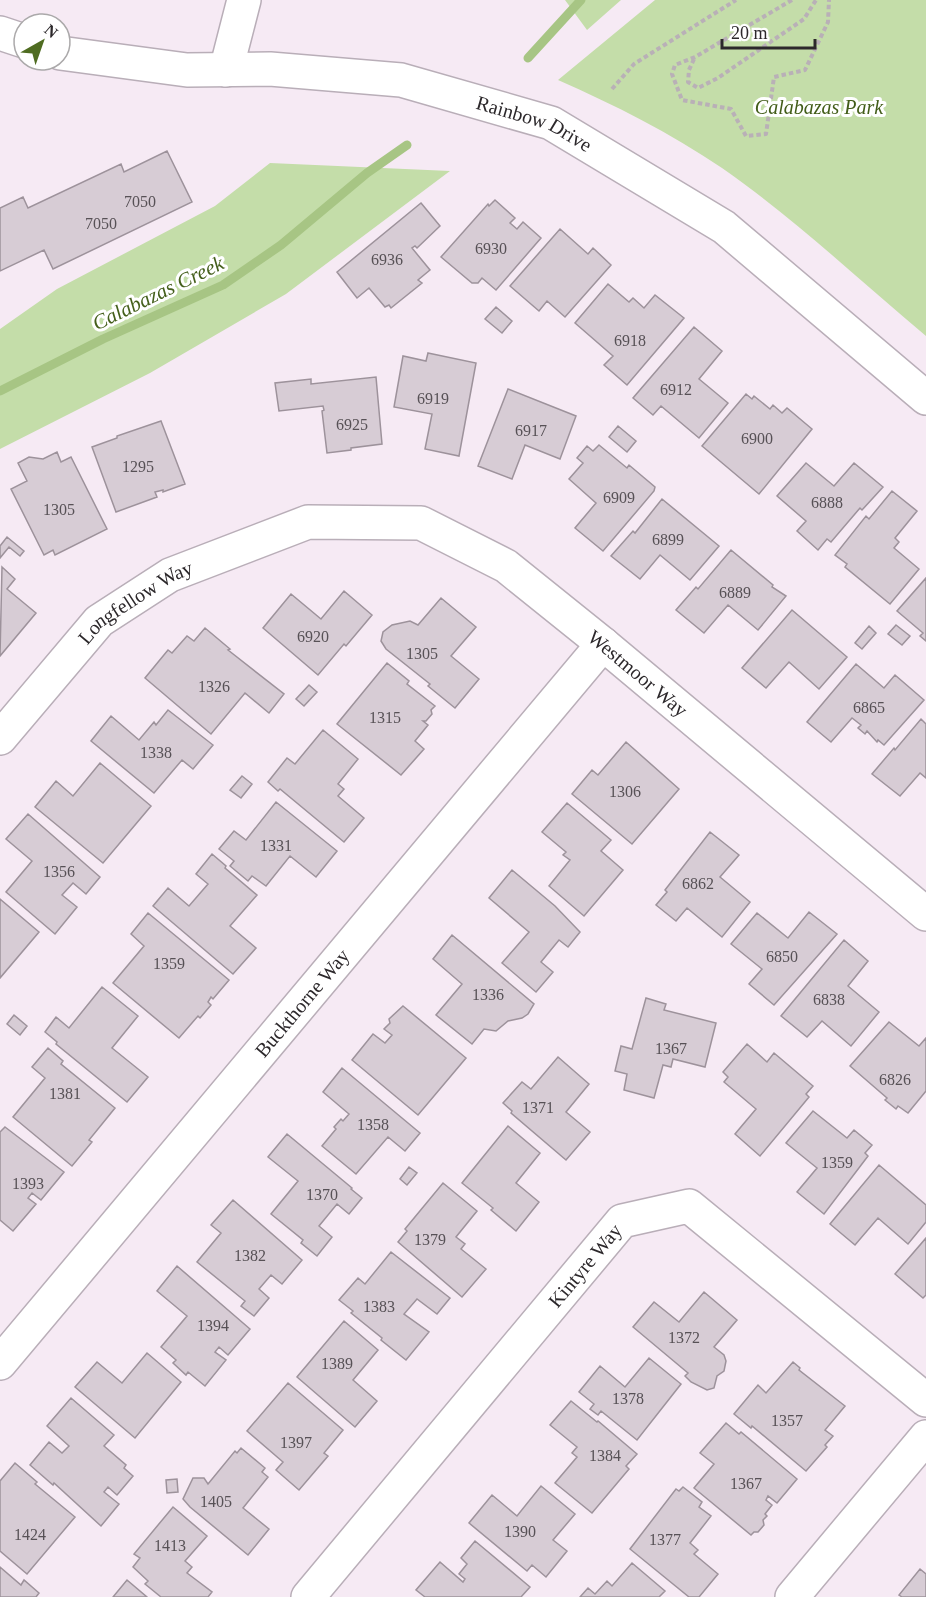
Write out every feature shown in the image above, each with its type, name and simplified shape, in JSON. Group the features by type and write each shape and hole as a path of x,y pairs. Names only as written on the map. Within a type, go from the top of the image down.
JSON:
{"street":[{"path":"226,69 244,0"},
{"name":"Rainbow Drive","path":"72,55 187,70 270,69 401,80 551,123 724,226 926,398"},
{"name":"Westmoor Way","path":"308,522 421,523 506,566 603,644 926,914"},
{"name":"Longfellow Way","path":"0,738 99,621 170,575 308,522"},
{"name":"Buckthorne Way","path":"0,1363 603,644"},
{"name":"Kintyre Way","path":"308,1597 622,1221 689,1206 926,1400"},
{"path":"792,1597 926,1437"}],"path":[{"path":"612,89 634,64 736,0"},
{"path":"792,0 695,57 675,64 672,74 682,100 731,109 746,136 766,134 774,77 805,70 828,22 828,0"},
{"path":"695,57 688,70 688,82 698,88 718,78 804,19 816,0"}],"green space":[{"path":"565,0 621,0 587,30"},
{"name":"Calabazas Park","path":"655,0 926,0 926,336 801,228 722,168 642,120 558,80"},
{"path":"270,163 450,171 286,294 150,373 0,449 0,329 57,289 215,206"}],"building":[{"path":"167,151 192,202 53,269 44,250 0,271 0,208 23,197 28,208 121,164 124,172"},
{"path":"495,200 515,218 510,223 517,229 523,222 541,238 496,290 482,278 478,283 472,283 441,257 488,204 489,206"},
{"path":"421,203 440,226 417,248 415,246 412,248 430,270 418,280 422,283 391,308 389,305 385,307 369,288 357,298 337,272"},
{"path":"560,229 588,254 593,248 611,265 565,317 547,301 539,311 510,286"},
{"path":"608,284 629,302 633,298 644,308 655,295 684,318 627,385 604,365 613,356 575,323"},
{"path":"496,307 512,321 502,333 485,319"},
{"path":"694,327 722,351 699,379 728,403 699,438 661,406 653,415 633,398"},
{"path":"428,353 476,363 459,456 425,449 432,414 394,407 403,356 426,361"},
{"path":"376,377 382,444 327,453 323,406 279,411 275,383 311,379 311,384"},
{"path":"508,389 576,416 560,459 525,445 512,479 478,466"},
{"path":"746,394 752,399 754,396 770,409 773,405 782,413 787,408 812,429 759,494 702,446"},
{"path":"161,421 185,484 163,492 163,490 155,492 157,497 116,512 92,447"},
{"path":"618,426 636,441 627,452 609,437"},
{"path":"599,445 627,468 629,465 655,487 603,551 575,528 596,503 569,479 583,463 577,458 587,446 593,451"},
{"path":"57,452 61,462 71,457 107,529 55,555 53,550 44,555 11,489 27,481 18,463 29,457 43,459"},
{"path":"806,463 834,486 854,463 883,487 862,510 860,508 831,542 827,539 818,550 797,531 806,521 777,496"},
{"path":"892,491 917,511 895,538 899,542 894,548 919,569 890,604 845,567 847,564 835,555 866,516 869,519"},
{"path":"662,499 719,546 690,580 660,555 640,579 611,556 633,531 635,533"},
{"path":"7,537 24,551 20,556 9,547 0,558 0,546"},
{"path":"731,550 773,585 772,587 786,596 758,630 728,605 704,633 676,610 696,587 698,589"},
{"path":"2,567 15,579 7,589 36,613 0,656"},
{"path":"926,578 926,641 920,636 923,633 897,611"},
{"path":"344,591 372,615 318,675 263,628 291,594 321,619"},
{"path":"441,598 476,627 451,656 479,679 455,708 428,686 430,684 386,649 381,641 383,632 392,625 410,621 418,625"},
{"path":"792,610 847,657 819,689 789,662 766,688 742,668"},
{"path":"896,625 910,636 902,645 888,634"},
{"path":"869,626 876,633 862,649 855,643"},
{"path":"205,628 230,649 228,650 284,694 269,713 245,693 211,734 145,678 168,650 172,653 187,636 194,641"},
{"path":"387,663 409,681 407,684 435,706 431,710 432,714 426,721 423,721 428,725 415,741 424,749 401,775 337,724"},
{"path":"856,664 884,688 895,675 924,700 884,745 878,740 877,742 867,731 865,734 858,728 861,725 852,718 831,742 807,722"},
{"path":"309,685 317,692 304,706 296,699"},
{"path":"168,710 213,745 193,769 182,760 154,793 91,741 111,716 139,740"},
{"path":"921,719 926,724 926,778 920,773 900,796 872,774"},
{"path":"323,730 358,759 338,784 344,789 338,796 364,818 344,842 280,789 278,791 268,782 287,758 295,764"},
{"path":"626,742 679,789 632,844 572,794 592,770 598,775"},
{"path":"100,763 151,806 103,863 35,807 56,781 73,796"},
{"path":"242,776 252,784 241,798 230,790"},
{"path":"276,802 337,851 316,877 290,856 266,886 252,876 248,881 230,866 234,861 219,849 234,831 246,840"},
{"path":"567,803 611,840 601,851 623,870 584,916 549,886 570,860 563,855 566,852 542,832"},
{"path":"28,814 100,877 86,894 73,883 62,895 77,907 55,934 6,892 32,861 6,839"},
{"path":"710,832 739,855 720,877 750,902 722,937 687,908 676,921 656,905"},
{"path":"212,854 257,895 230,926 256,948 233,974 153,906 168,888 189,906 208,884 196,874"},
{"path":"512,870 555,906 580,932 568,947 559,940 541,962 553,972 536,992 502,963 529,932 489,898"},
{"path":"0,899 39,932 0,978"},
{"path":"809,912 837,934 774,1005 749,984 762,969 731,944 757,913 788,938"},
{"path":"148,913 229,980 213,999 211,997 208,1002 211,1005 200,1018 198,1016 179,1038 113,983 144,946 131,934"},
{"path":"452,935 534,1004 528,1014 508,1021 496,1031 484,1029 472,1044 436,1015 462,984 433,959"},
{"path":"844,940 868,961 848,986 879,1012 851,1046 822,1021 807,1037 781,1016"},
{"path":"102,987 138,1016 112,1048 148,1077 127,1102 56,1044 57,1042 45,1032 56,1017 69,1028"},
{"path":"646,998 666,1004 664,1010 716,1023 705,1067 673,1059 671,1067 663,1065 654,1098 624,1090 627,1074 615,1071 621,1046 632,1049"},
{"path":"403,1006 466,1058 418,1115 352,1060 373,1034 385,1043 392,1035 384,1029 390,1023 389,1019"},
{"path":"14,1015 27,1026 20,1035 7,1024"},
{"path":"889,1022 919,1046 926,1038 926,1091 908,1113 898,1106 896,1109 885,1100 887,1098 850,1066"},
{"path":"747,1044 767,1062 774,1053 813,1086 806,1094 809,1097 760,1156 735,1134 756,1109 724,1082 728,1077 723,1072"},
{"path":"48,1048 63,1061 61,1064 115,1108 89,1140 92,1142 72,1166 13,1117 45,1078 32,1067"},
{"path":"558,1057 589,1084 566,1112 590,1132 566,1160 511,1113 512,1111 503,1103 522,1082 531,1089"},
{"path":"342,1068 420,1133 405,1151 388,1137 356,1174 322,1146 336,1129 334,1127 349,1114 323,1092"},
{"path":"813,1111 847,1138 854,1130 872,1145 865,1153 868,1156 824,1214 797,1192 817,1168 786,1143"},
{"path":"508,1126 540,1153 516,1183 539,1202 516,1231 491,1210 493,1208 462,1183"},
{"path":"5,1127 64,1172 41,1200 32,1193 28,1198 36,1204 13,1231 0,1220 0,1132"},
{"path":"287,1134 362,1198 349,1214 337,1204 319,1226 332,1237 317,1256 301,1243 303,1240 271,1214 298,1181 268,1157"},
{"path":"879,1165 926,1205 926,1222 908,1244 878,1218 855,1245 830,1224"},
{"path":"409,1167 417,1173 407,1185 400,1179"},
{"path":"443,1183 477,1211 456,1237 465,1244 461,1249 486,1269 462,1297 398,1242 407,1231 405,1229"},
{"path":"233,1200 302,1260 282,1284 271,1275 259,1289 269,1298 254,1316 241,1306 245,1301 197,1262 221,1233 211,1225"},
{"path":"926,1238 926,1295 923,1298 895,1274"},
{"path":"391,1252 450,1298 437,1314 417,1299 404,1314 429,1332 406,1360 339,1300 358,1278 365,1284"},
{"path":"177,1266 250,1329 228,1355 219,1347 215,1352 226,1360 205,1386 188,1372 186,1375 173,1363 176,1360 161,1347 187,1316 157,1291"},
{"path":"704,1292 737,1320 714,1347 724,1355 726,1361 724,1371 717,1376 714,1388 707,1390 691,1382 685,1376 688,1373 633,1327 654,1302 679,1322"},
{"path":"344,1321 378,1350 353,1380 377,1401 355,1427 297,1377"},
{"path":"147,1353 181,1382 135,1438 75,1387 97,1362 122,1383"},
{"path":"649,1358 681,1384 637,1440 601,1411 598,1415 590,1409 594,1404 579,1392 600,1366 625,1387"},
{"path":"793,1362 800,1368 799,1370 845,1406 825,1430 833,1436 825,1445 827,1447 806,1471 734,1414 758,1385 766,1393"},
{"path":"288,1383 343,1430 324,1453 328,1456 299,1490 276,1470 283,1462 247,1431"},
{"path":"71,1398 114,1435 104,1446 126,1465 124,1468 133,1476 117,1495 108,1487 104,1492 119,1504 101,1526 54,1483 53,1485 30,1465 49,1442 62,1453 69,1446 47,1426"},
{"path":"571,1401 637,1454 626,1466 629,1469 592,1513 555,1483 577,1457 572,1453 577,1447 550,1425"},
{"path":"726,1423 739,1434 741,1432 797,1479 777,1503 768,1496 766,1500 772,1505 765,1514 767,1516 763,1520 764,1525 758,1532 751,1535 694,1488 714,1464 700,1453"},
{"path":"241,1448 265,1468 262,1472 268,1477 243,1508 269,1529 248,1555 183,1499 193,1478 204,1478 208,1484 235,1451 237,1453"},
{"path":"15,1463 37,1482 35,1484 75,1517 27,1574 0,1551 0,1481"},
{"path":"177,1479 178,1492 167,1493 166,1480"},
{"path":"541,1486 575,1514 553,1540 567,1551 546,1577 532,1565 527,1571 469,1523 492,1495 517,1516"},
{"path":"683,1487 702,1502 699,1507 711,1516 690,1543 698,1550 694,1554 718,1574 699,1597 689,1597 630,1549 676,1489 679,1491"},
{"path":"173,1507 207,1536 185,1561 192,1567 187,1573 212,1592 208,1597 161,1597 145,1584 148,1581 133,1567 140,1558 134,1554"},
{"path":"475,1541 530,1587 521,1597 425,1597 416,1590 440,1562 463,1582 465,1579 459,1574 467,1564 461,1558"},
{"path":"632,1563 665,1591 659,1597 580,1597 588,1588 595,1594 607,1581 612,1586"},
{"path":"0,1567 21,1585 24,1580 39,1593 36,1597 0,1597"},
{"path":"920,1569 926,1574 926,1597 899,1595"},
{"path":"127,1580 147,1597 113,1597"}],"waterway":[{"name":"Calabazas Creek","path":"528,58 581,0"},
{"name":"Calabazas Creek","path":"0,391 103,339 223,285 281,245 367,173 407,145"}]}
